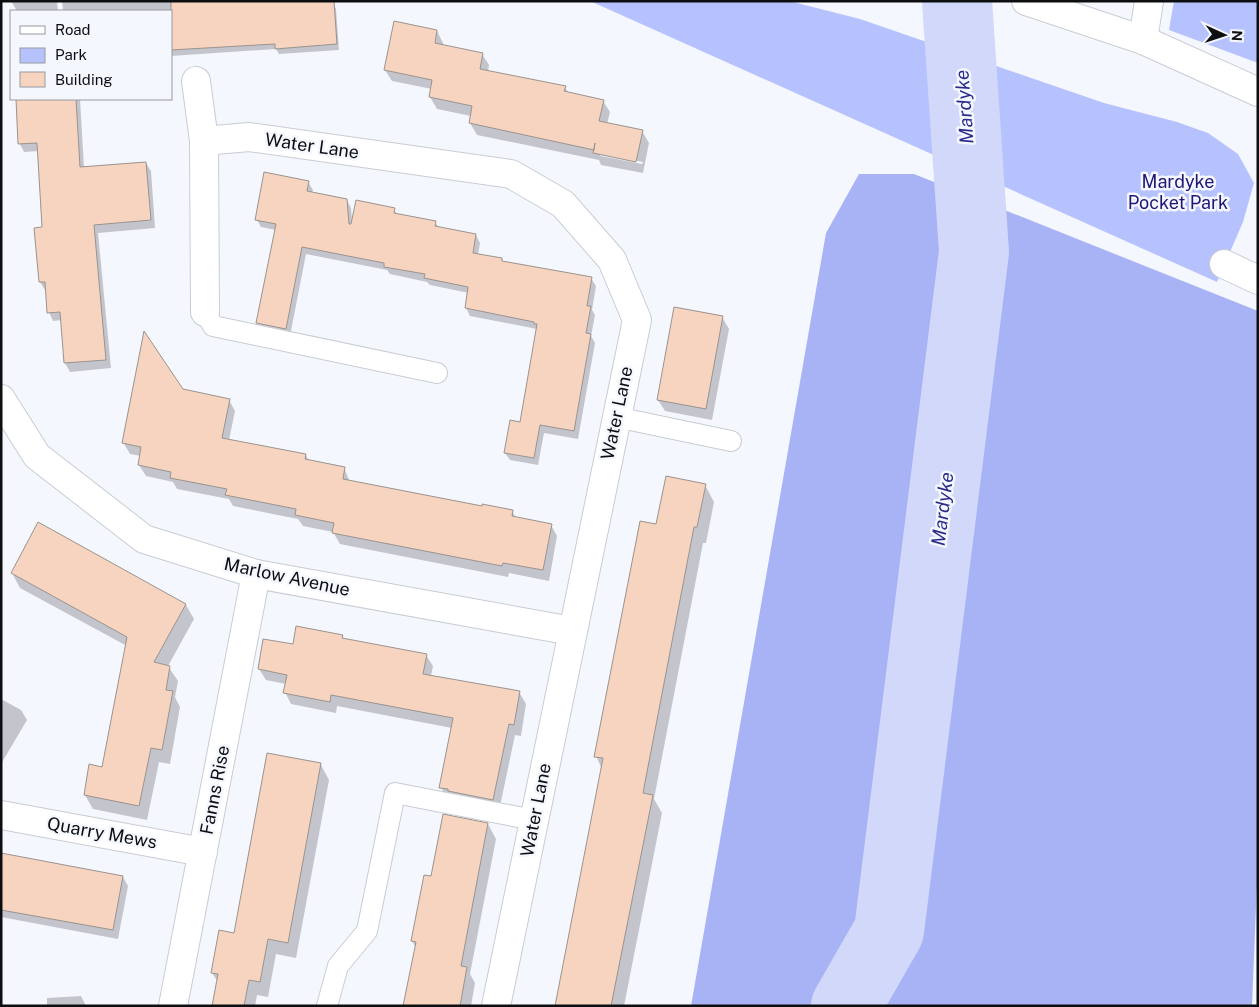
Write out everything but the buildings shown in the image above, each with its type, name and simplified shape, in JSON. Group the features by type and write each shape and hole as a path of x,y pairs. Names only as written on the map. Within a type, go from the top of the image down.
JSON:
{"street":[{"path":"1026,1 1143,40 1258,92"},
{"path":"1143,40 1149,1"},
{"path":"196,81 204,140 205,312"},
{"name":"Water Lane","path":"204,140 249,137 511,174 562,204 612,260 637,320 496,1006"},
{"path":"1224,264 1258,280"},
{"name":"Marlow Avenue","path":"1,399 37,456 144,539 256,574 572,630"},
{"name":"Fanns Rise","path":"173,1006 256,574"},
{"name":"Quarry Mews","path":"1,815 203,852"}],"lane":[{"path":"205,312 213,326 437,373"},
{"path":"616,417 731,441"},
{"path":"327,1006 338,966 367,931 396,793 534,820"}],"green space":[{"name":"Mardyke Pocket Park","path":"590,1 789,1 860,19 1104,103 1177,122 1208,133 1238,154 1254,183 1243,222 1217,282"},
{"path":"1174,1 1258,1 1258,63 1169,30"}],"shaded area":[{"path":"859,174 914,174 1258,311 1258,857 1252,1006 691,1006 826,233"}],"waterway":[{"name":"Mardyke","path":"846,1006 889,931 974,252 957,1"}]}
